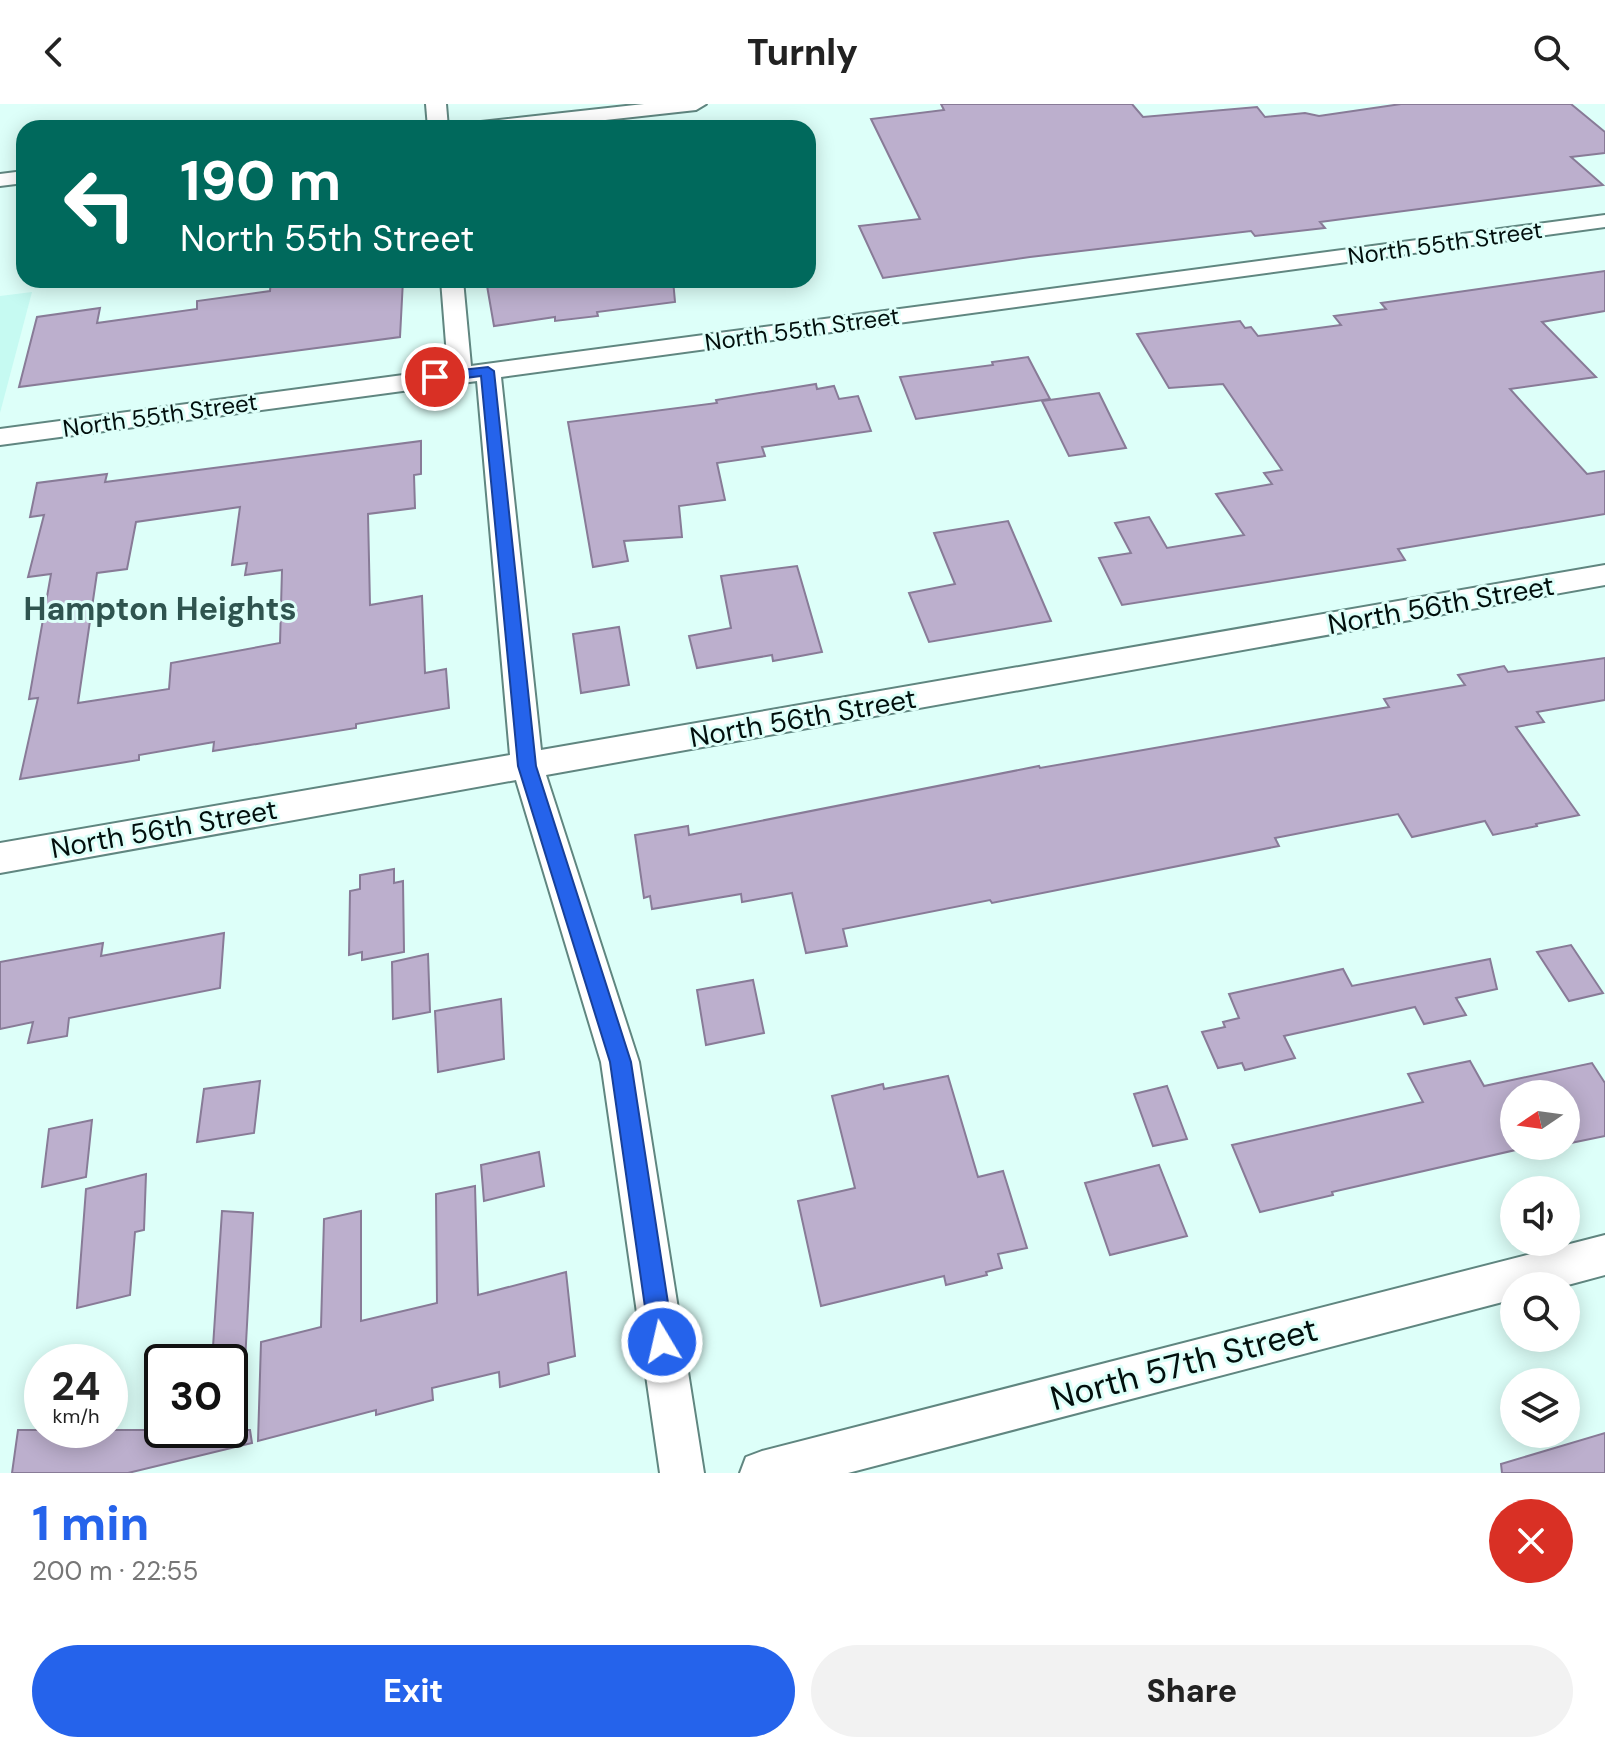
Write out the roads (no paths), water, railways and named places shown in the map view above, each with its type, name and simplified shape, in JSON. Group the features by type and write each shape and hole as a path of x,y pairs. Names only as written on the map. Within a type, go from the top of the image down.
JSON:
{"street":[{"path":"553,120 696,104"},
{"name":"North 55th Street","path":"0,437 1605,221"},
{"path":"454,288 474,372 527,766 620,1062 682,1473"},
{"name":"North 56th Street","path":"0,858 1605,575"},
{"name":"North 57th Street","path":"762,1473 1605,1255"}],"district":[{"name":"Hampton Heights","path":"160,609"}]}
